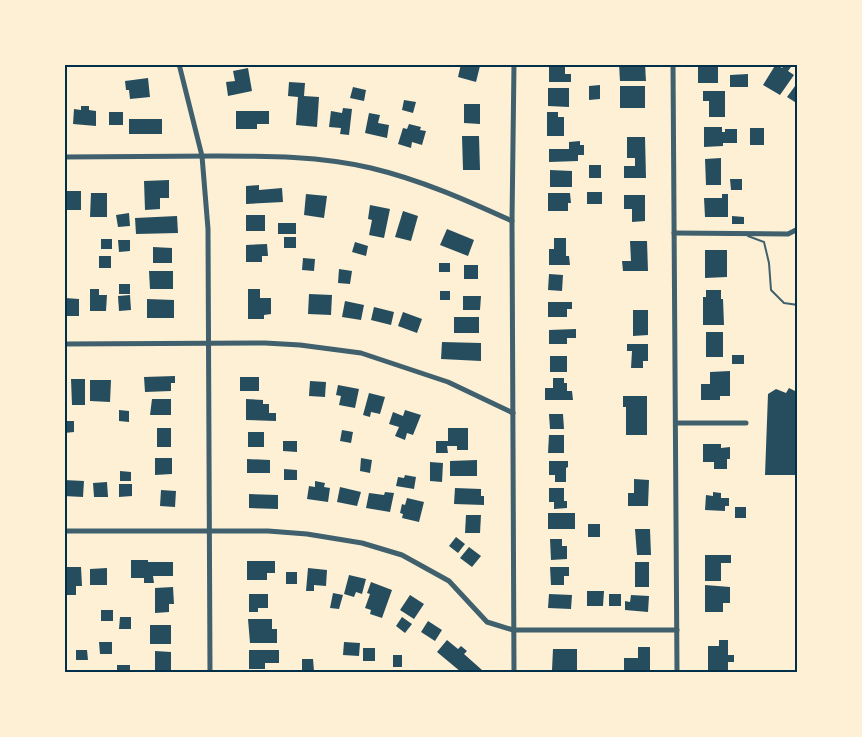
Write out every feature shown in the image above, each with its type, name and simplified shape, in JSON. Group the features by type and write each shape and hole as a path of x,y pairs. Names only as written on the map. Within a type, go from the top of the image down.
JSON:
{"street":[{"path":"179,64 202,156 208,230 210,672"},
{"path":"514,64 512,221 514,672"},
{"path":"673,64 677,672"},
{"path":"64,158 202,156 325,160 370,168 446,191 512,221"},
{"path":"674,233 788,234 798,229"},
{"path":"64,344 265,343 361,353 448,382 513,413"},
{"path":"675,423 746,423"},
{"path":"64,531 210,531 307,534 362,543 402,555 448,581 488,622 513,630 676,630"}],"lane":[{"path":"743,234 764,242 769,263 771,290 777,298 784,303 798,305"}],"building":[{"path":"461,64 480,66 476,82 458,77"},
{"path":"549,64 565,64 565,74 571,74 571,82 549,82"},
{"path":"619,64 645,64 646,81 620,81"},
{"path":"776,64 782,68 788,64 791,67 788,71 794,75 780,95 763,85"},
{"path":"698,67 718,67 718,83 698,83"},
{"path":"248,68 252,91 228,96 226,82 235,81 233,71"},
{"path":"748,74 748,87 730,87 730,75"},
{"path":"148,78 150,97 130,99 125,81"},
{"path":"289,82 305,83 304,96 319,97 317,127 296,125 298,97 288,96"},
{"path":"798,82 798,104 787,97"},
{"path":"600,85 600,99 589,100 589,86"},
{"path":"620,86 645,86 645,108 620,108"},
{"path":"353,87 366,90 364,101 350,98"},
{"path":"548,88 569,88 569,107 548,106"},
{"path":"703,91 725,91 725,117 709,117 709,101 703,101"},
{"path":"404,100 416,102 413,113 402,110"},
{"path":"464,104 480,104 480,124 464,123"},
{"path":"81,106 89,106 89,110 96,111 96,126 73,124 74,109 81,110"},
{"path":"343,108 352,109 349,135 340,134 341,128 329,127 331,111 342,113"},
{"path":"236,111 269,111 269,124 257,124 257,129 236,129"},
{"path":"109,112 123,112 123,125 109,125"},
{"path":"547,112 558,112 558,117 564,117 564,136 547,136"},
{"path":"369,113 380,115 378,123 389,125 387,138 365,133"},
{"path":"129,119 162,119 162,134 129,134"},
{"path":"409,124 426,131 422,145 412,142 411,148 398,144 403,128 407,129"},
{"path":"704,127 722,127 722,132 725,132 725,129 737,129 737,143 704,147"},
{"path":"750,128 764,128 764,145 750,145"},
{"path":"462,136 479,136 480,170 463,170"},
{"path":"627,137 645,137 646,178 624,178 624,166 635,166 635,158 627,158"},
{"path":"580,141 580,145 584,145 584,155 578,155 578,161 549,162 549,149 569,149 569,142"},
{"path":"721,158 721,185 706,185 705,159"},
{"path":"589,165 601,165 601,178 589,178"},
{"path":"550,170 572,171 572,187 550,187"},
{"path":"730,179 742,179 742,190 731,190"},
{"path":"169,180 169,198 160,198 160,209 145,210 144,181"},
{"path":"259,185 259,190 282,188 283,202 246,204 246,186"},
{"path":"67,191 81,191 81,210 67,210"},
{"path":"587,192 602,192 602,204 587,204"},
{"path":"91,193 107,193 107,217 90,217"},
{"path":"548,193 570,193 571,203 568,203 568,211 548,211"},
{"path":"306,194 327,196 324,218 304,215"},
{"path":"722,194 728,194 728,217 705,217 704,198 722,198"},
{"path":"624,195 645,195 645,221 632,222 632,209 624,209"},
{"path":"370,205 390,209 384,238 369,235 372,220 368,219"},
{"path":"403,211 418,216 411,241 395,237"},
{"path":"129,213 130,226 118,227 116,215"},
{"path":"246,215 265,215 265,231 246,231"},
{"path":"177,216 178,233 136,234 135,218"},
{"path":"732,216 744,217 744,224 732,224"},
{"path":"278,223 296,223 296,234 278,234"},
{"path":"447,229 474,240 468,256 440,245"},
{"path":"284,237 296,237 296,248 284,248"},
{"path":"554,238 566,238 566,256 569,256 570,265 549,265 549,249 554,249"},
{"path":"101,239 112,239 112,249 101,249"},
{"path":"118,240 130,240 130,251 119,252"},
{"path":"630,241 647,241 648,271 623,271 622,261 631,261"},
{"path":"355,242 368,246 366,256 352,252"},
{"path":"267,244 268,256 262,256 262,262 246,262 246,245"},
{"path":"153,247 172,248 172,263 153,263"},
{"path":"705,250 727,250 727,277 705,278"},
{"path":"99,256 111,256 111,268 99,268"},
{"path":"303,258 315,259 314,271 302,270"},
{"path":"439,263 450,263 450,272 439,272"},
{"path":"464,265 478,265 478,279 464,279"},
{"path":"339,269 352,271 350,284 338,283"},
{"path":"149,271 173,271 173,289 150,289"},
{"path":"549,274 563,275 562,291 548,290"},
{"path":"119,284 130,284 130,294 119,294"},
{"path":"90,289 99,289 99,295 107,295 106,311 90,311"},
{"path":"248,289 260,289 260,298 271,298 271,314 264,315 264,319 248,319"},
{"path":"706,290 721,290 724,325 703,325 703,297 706,297"},
{"path":"440,291 450,291 450,300 440,300"},
{"path":"309,294 332,295 331,315 308,314"},
{"path":"130,295 131,310 119,311 118,296"},
{"path":"463,296 481,296 480,310 463,310"},
{"path":"65,298 79,299 79,316 65,316"},
{"path":"147,299 174,300 174,318 147,318"},
{"path":"345,301 364,305 361,320 342,317"},
{"path":"548,302 572,302 572,309 567,309 567,317 548,317"},
{"path":"374,307 394,312 391,325 371,320"},
{"path":"633,310 648,310 648,335 633,336"},
{"path":"403,312 422,319 417,333 398,326"},
{"path":"454,317 479,317 479,333 454,333"},
{"path":"576,329 576,338 567,338 567,344 549,344 549,330"},
{"path":"706,332 723,332 723,357 706,357"},
{"path":"442,342 481,343 481,361 441,359"},
{"path":"627,344 648,344 648,361 643,361 643,368 631,368 632,351 627,351"},
{"path":"732,355 744,355 744,364 732,364"},
{"path":"550,356 567,356 567,372 550,372"},
{"path":"730,371 730,396 720,396 720,400 701,400 701,384 710,384 710,372"},
{"path":"175,376 175,383 171,383 171,391 145,392 144,377"},
{"path":"240,377 259,377 259,391 240,391"},
{"path":"553,378 564,378 567,391 572,391 573,400 545,400 545,388 553,388"},
{"path":"71,379 85,379 85,405 72,405"},
{"path":"90,380 111,380 110,402 90,401"},
{"path":"310,381 326,382 325,397 309,396"},
{"path":"338,385 359,389 355,408 339,405 341,396 336,395"},
{"path":"798,387 798,475 765,475 768,394 776,389 786,393 789,388 795,391"},
{"path":"369,393 385,397 380,414 371,412 370,417 363,415"},
{"path":"623,396 647,396 647,435 626,435 626,407 623,407"},
{"path":"152,399 171,399 171,415 150,415"},
{"path":"246,399 263,400 263,404 269,404 269,413 276,413 276,421 246,420"},
{"path":"119,410 129,411 129,422 119,421"},
{"path":"405,410 421,415 413,435 407,433 405,440 395,436 399,427 389,424 393,412 403,416"},
{"path":"549,414 563,414 564,429 550,429"},
{"path":"64,421 74,421 74,432 64,433"},
{"path":"157,428 171,428 171,447 157,447"},
{"path":"448,428 468,428 468,450 457,450 457,446 447,446 448,453 436,453 436,441 448,441"},
{"path":"342,430 353,432 351,443 340,441"},
{"path":"248,432 264,432 264,447 248,447"},
{"path":"549,435 564,435 564,453 548,453"},
{"path":"283,441 297,441 297,452 283,451"},
{"path":"703,444 721,444 721,448 730,447 727,469 714,469 714,462 703,462"},
{"path":"155,458 172,458 172,474 155,475"},
{"path":"361,458 372,460 370,473 360,471"},
{"path":"247,459 270,460 270,473 247,473"},
{"path":"477,460 477,476 450,476 450,461"},
{"path":"549,461 568,461 566,482 555,482 555,475 549,475"},
{"path":"430,462 443,463 442,482 430,481"},
{"path":"284,469 297,470 297,480 284,480"},
{"path":"120,471 131,472 131,481 120,481"},
{"path":"405,475 416,477 414,489 396,486 398,477 404,478"},
{"path":"634,479 649,480 648,506 628,506 628,493 634,493"},
{"path":"64,480 84,481 83,497 64,496"},
{"path":"315,481 325,483 324,487 330,488 328,502 307,499 309,486 315,487"},
{"path":"107,482 108,497 94,497 93,483"},
{"path":"119,484 132,484 132,496 119,497"},
{"path":"340,487 361,492 357,506 337,502"},
{"path":"455,488 481,489 484,505 454,504"},
{"path":"549,488 564,488 564,501 567,501 567,508 554,509 554,502 549,502"},
{"path":"161,490 176,491 175,507 160,506"},
{"path":"385,492 394,493 390,512 366,508 369,493 384,495"},
{"path":"713,492 721,493 721,498 729,498 729,506 725,506 725,511 705,510 706,495 713,496"},
{"path":"249,494 278,495 278,509 249,508"},
{"path":"407,498 424,502 419,522 402,518 403,514 400,513 402,504 405,505"},
{"path":"735,507 746,507 746,518 735,518"},
{"path":"548,513 575,513 575,529 548,529"},
{"path":"466,515 481,515 480,533 465,533"},
{"path":"588,524 600,524 600,537 588,537"},
{"path":"635,529 650,529 651,555 637,555"},
{"path":"456,537 465,544 458,553 449,546"},
{"path":"550,539 562,539 562,546 567,546 567,559 551,560"},
{"path":"469,547 481,556 472,567 460,558"},
{"path":"705,555 731,555 731,563 721,563 721,581 705,581"},
{"path":"131,560 173,562 173,576 153,576 154,583 144,583 144,578 131,578"},
{"path":"247,561 275,561 275,573 267,573 267,580 247,580"},
{"path":"635,562 649,562 649,587 635,587"},
{"path":"64,567 81,567 82,586 76,586 76,595 64,595"},
{"path":"550,567 569,567 569,576 564,576 564,585 551,585"},
{"path":"107,568 107,585 90,585 90,569"},
{"path":"308,568 327,570 326,586 314,585 314,591 306,591"},
{"path":"286,572 297,572 297,584 286,584"},
{"path":"349,575 366,579 362,594 356,592 354,597 344,594"},
{"path":"371,582 392,590 382,618 370,614 371,610 365,608"},
{"path":"705,585 730,587 730,603 723,603 723,612 705,612"},
{"path":"173,587 174,604 169,604 169,612 155,613 155,588"},
{"path":"587,591 604,591 603,606 587,606"},
{"path":"333,593 343,595 339,609 330,608"},
{"path":"249,594 268,594 268,608 258,608 258,612 249,612"},
{"path":"549,594 572,595 571,609 548,608"},
{"path":"609,594 621,594 621,606 609,606"},
{"path":"410,595 424,604 414,619 400,610"},
{"path":"631,595 649,596 648,612 625,610 625,601 630,602"},
{"path":"101,610 113,610 113,621 101,621"},
{"path":"120,617 131,617 131,629 119,629"},
{"path":"402,617 412,624 405,633 396,626"},
{"path":"248,619 272,619 272,629 277,629 277,643 250,643"},
{"path":"428,621 442,630 435,641 421,632"},
{"path":"150,625 171,625 171,644 150,644"},
{"path":"447,640 458,649 461,646 467,651 464,654 482,670 480,672 461,672 437,652"},
{"path":"719,640 728,640 728,655 734,655 734,662 728,662 728,670 708,670 708,646 719,646"},
{"path":"99,642 112,642 112,654 100,654"},
{"path":"344,642 360,643 359,656 343,655"},
{"path":"638,647 650,647 650,671 624,672 624,658 638,658"},
{"path":"363,648 375,648 375,661 363,661"},
{"path":"553,649 577,649 577,670 552,670"},
{"path":"76,650 87,650 88,660 76,660"},
{"path":"249,650 279,650 279,663 265,663 265,669 249,669"},
{"path":"155,651 171,652 171,672 155,672"},
{"path":"393,655 402,655 402,667 393,667"},
{"path":"302,659 313,659 314,671 302,671"},
{"path":"117,665 130,665 130,672 117,672"}]}
